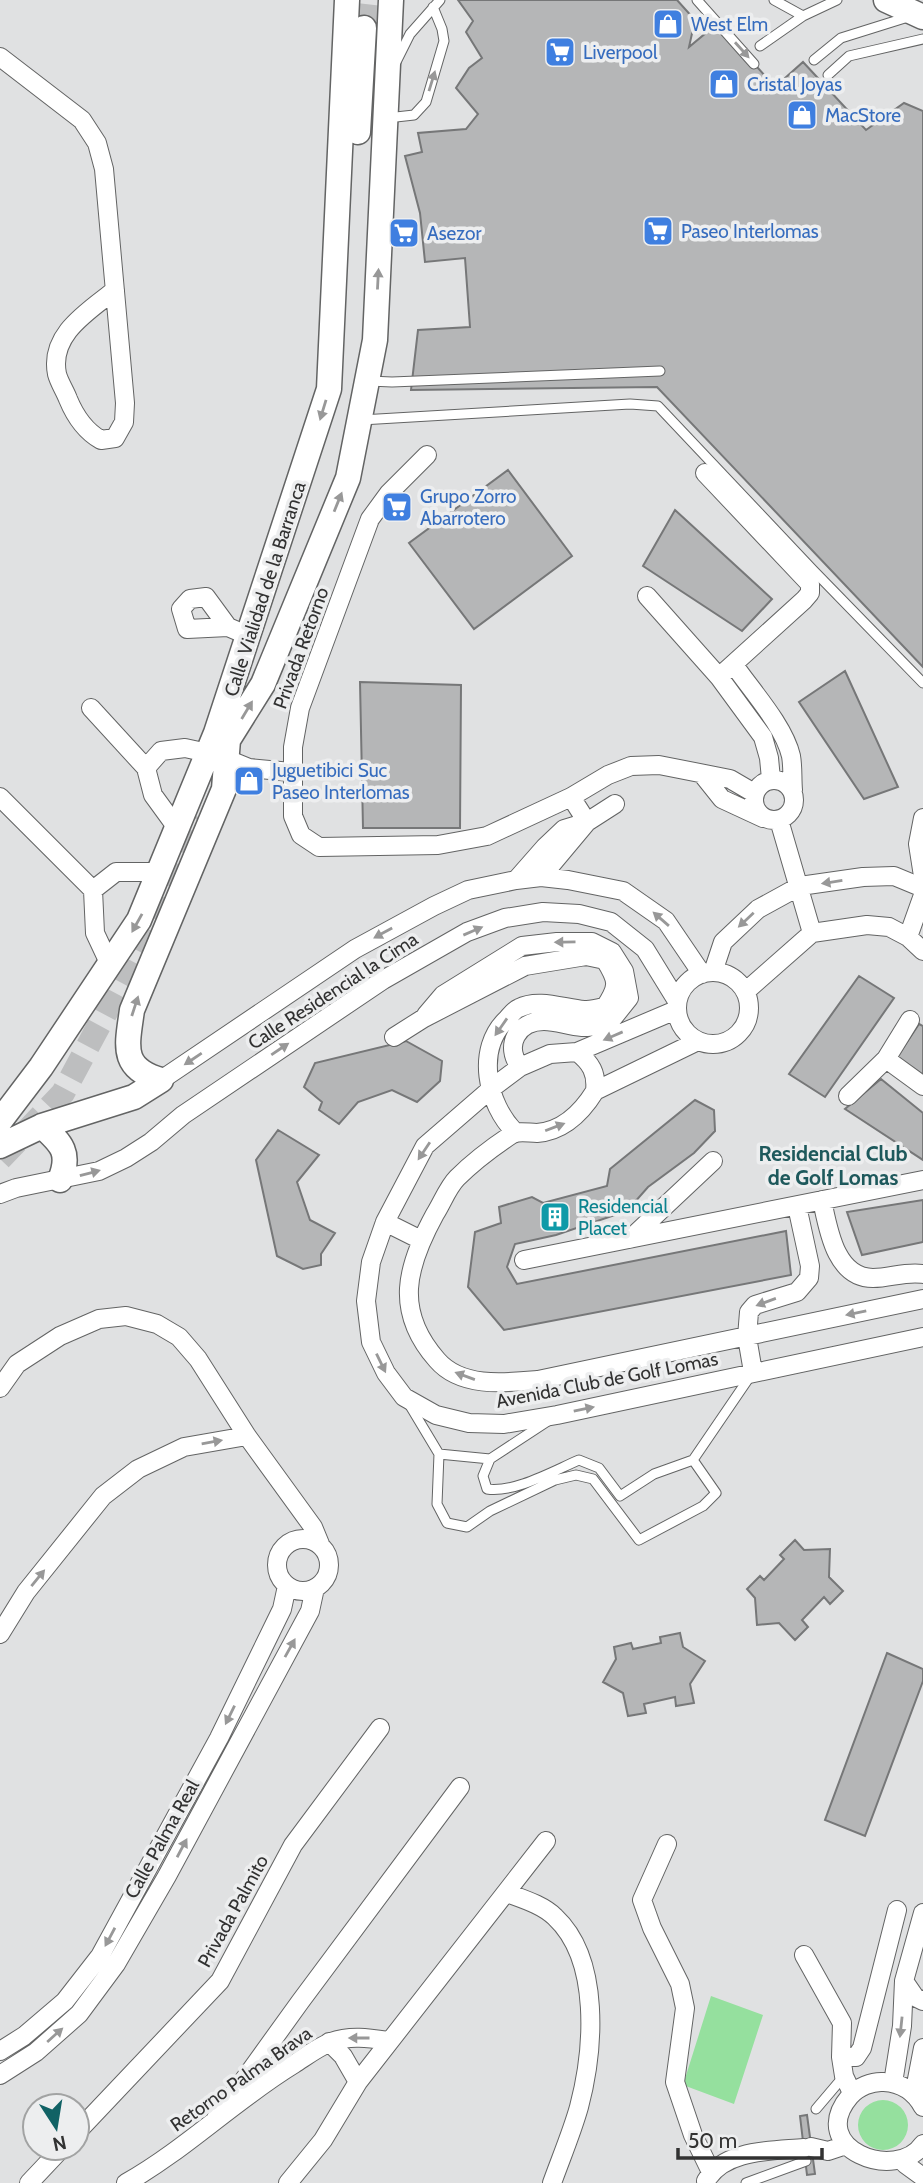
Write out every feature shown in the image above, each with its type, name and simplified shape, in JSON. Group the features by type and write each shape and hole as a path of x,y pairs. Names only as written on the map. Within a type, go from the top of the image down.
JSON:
{"main road":[{"name":"Calle Vialidad de la Barranca","path":"221,751 239,631 329,389 347,0"},
{"path":"393,7 406,0"},
{"path":"886,0 920,16"},
{"name":"Calle Vialidad de la Barranca","path":"0,1121 41,1067 139,920 159,872 187,822 221,751 263,684 348,478 375,340 387,79 393,7"},
{"path":"331,364 348,283 364,28"},
{"path":"161,1080 143,1074 134,1066 127,1046 132,1010 224,789 221,751"},
{"path":"0,1146 42,1126 134,1097 161,1080"},
{"path":"42,1126 64,1150 66,1161 60,1180"}],"street":[{"path":"0,57 82,120 97,143 104,169 115,290 125,403 124,422 115,438 101,440 89,433 73,410 57,374 57,352 70,326 115,290"},
{"name":"Privada Retorno","path":"427,455 389,493 370,519 300,708 291,772 293,816 301,835 319,847 438,845 487,836 631,766 659,765 730,779 754,793"},
{"path":"705,473 810,584 810,593 804,600 719,677"},
{"path":"647,596 790,754 795,802 790,814 774,820 759,814 753,804 754,793 761,784 771,779 785,781 793,790"},
{"path":"206,597 239,631 187,629 181,609 190,599 206,597"},
{"path":"734,665 771,733 771,779"},
{"path":"91,708 146,768 153,795 187,822"},
{"path":"146,768 160,751 185,748 221,751 249,768 291,772"},
{"path":"702,774 722,799 774,820 800,887 812,933"},
{"path":"0,797 93,890 95,933 110,965"},
{"path":"571,797 587,822"},
{"path":"516,880 545,846 564,829 587,822 615,804"},
{"path":"923,818 918,844 923,876"},
{"path":"541,877 587,822"},
{"path":"93,890 116,872 159,872"},
{"path":"708,973 723,942 758,909 800,887 863,877 894,876 923,888"},
{"name":"Calle Residencial la Cima","path":"161,1080 355,949 434,905 468,890 516,880 541,877 623,891 666,921 708,973"},
{"path":"908,937 923,895"},
{"name":"Calle Residencial la Cima","path":"0,1194 16,1188 99,1171 126,1158 151,1142 183,1115 383,980 467,932 505,918 543,912 579,914 611,922 645,949 676,1006"},
{"path":"745,992 812,933 867,925 889,927 908,937 923,951"},
{"path":"424,1018 443,995 522,946 592,942 612,952 624,971 629,998 609,1023 585,1028 542,1021 525,1027 515,1037 512,1048 512,1057 520,1067"},
{"path":"394,1037 424,1018 525,966 586,956 605,960 615,977 615,992 605,1007 586,1010 540,1003 518,1008 498,1027 486,1060 499,1112 514,1132 539,1133 555,1129 571,1120 586,1106 595,1091 596,1080 593,1068 577,1052"},
{"path":"595,1091 698,1041 722,1043 736,1036 748,1015 748,999 732,978 708,973 685,984 676,1006 682,1029 698,1041"},
{"name":"Avenida Club de Golf Lomas","path":"676,1006 577,1052 550,1054 520,1067 425,1146 385,1222 371,1262 366,1301 371,1342 386,1373 404,1397 436,1415 469,1423 504,1423 557,1415 923,1337"},
{"path":"848,1096 886,1059 910,1020"},
{"path":"886,1059 923,1086"},
{"name":"Avenida Club de Golf Lomas","path":"514,1132 455,1179 421,1240 410,1272 407,1293 411,1317 421,1342 441,1364 467,1378 498,1383 538,1380 923,1299"},
{"path":"630,1239 713,1160"},
{"path":"524,1260 923,1180"},
{"path":"822,1200 830,1239 845,1265 856,1273 873,1278 912,1272 923,1274"},
{"path":"753,1372 747,1337 749,1312 755,1305 797,1292 809,1278 810,1266 797,1206"},
{"path":"385,1222 421,1240"},
{"path":"0,1388 17,1364 60,1336 99,1319 126,1317 157,1324 179,1337 198,1359 247,1436 313,1527 320,1544 328,1554 330,1567 326,1580 315,1588 301,1591 287,1586 278,1574 277,1558 285,1545 292,1523 288,1494"},
{"path":"0,1634 26,1592 103,1496 129,1475 184,1447 247,1436"},
{"path":"285,1545 296,1539 309,1539 320,1544"},
{"name":"Calle Palma Real","path":"0,2051 23,2036 65,2001 100,1956 219,1738 282,1609 287,1586"},
{"name":"Calle Palma Real","path":"0,2074 36,2052 79,2014 116,1964 310,1611 315,1588"},
{"name":"Privada Palmito","path":"91,2117 220,1981 293,1845 380,1728"},
{"path":"215,2120 460,1787"},
{"path":"288,2183 323,2140 358,2082 546,1840"},
{"path":"667,1844 642,1900 652,1928 680,1984 685,2008 675,2082 708,2178 732,2158 756,2152 811,2152 829,2140 840,2139"},
{"path":"507,1893 554,1915 573,1938 583,1962 590,2004 589,2048 579,2106 552,2183"},
{"path":"841,2057 856,2057 862,2048 897,1910"},
{"path":"893,2083 902,2026 904,1981 923,1913"},
{"path":"804,1955 842,2022 841,2057 844,2076 852,2093"},
{"path":"904,1981 915,1997 923,2001"},
{"name":"Retorno Palma Brava","path":"126,2183 160,2163 279,2073 329,2042 365,2037 389,2041"},
{"path":"329,2042 344,2056 358,2082"},
{"path":"919,2101 923,2048"},
{"path":"919,2101 893,2083 872,2083 852,2093 843,2105 839,2118 840,2139 851,2158 863,2166 877,2170 892,2170 905,2164 914,2158 923,2144"},
{"path":"29,2183 49,2162"},
{"path":"905,2164 923,2177"}],"lane":[{"path":"697,0 754,64"},
{"path":"775,0 803,16"},
{"path":"760,46 803,16 831,1"},
{"path":"387,79 410,34 437,4"},
{"path":"386,118 414,116 425,102 444,41 437,4"},
{"path":"814,60 841,38 920,16"},
{"path":"828,75 849,56 923,39"},
{"path":"367,381 660,371"},
{"path":"359,420 630,404 658,405 923,683"},
{"path":"611,1503 654,1474 693,1460 753,1372"},
{"path":"404,1397 439,1454 438,1504 447,1524 467,1527 490,1511 555,1480 576,1475 593,1479 639,1539 703,1506 716,1493 693,1460"},
{"path":"557,1415 490,1460 483,1476 487,1489 499,1491 513,1488 579,1460 600,1468 620,1496"},
{"path":"439,1454 490,1460"},
{"path":"816,2109 844,2076"},
{"path":"746,2183 811,2152"}],"green space":[{"path":"711,1996 763,2015 734,2104 683,2085"},
{"path":"883,2100 901,2107 908,2125 901,2143 883,2150 865,2143 858,2125 865,2107"}],"building":[{"name":"Paseo Interlomas","path":"458,0 677,0 695,20 689,47 718,23 775,87 803,62 866,130 904,103 923,111 923,667 657,387 411,390 418,330 470,327 465,258 425,262 420,213 405,156 422,152 418,133 466,129 478,114 456,88 469,68 482,58 466,32 473,21"},
{"path":"508,470 572,556 474,629 409,543"},
{"path":"675,510 772,599 742,631 643,566"},
{"path":"845,671 898,787 864,799 799,702"},
{"path":"360,682 461,685 460,828 363,828"},
{"path":"859,976 894,998 825,1097 789,1074"},
{"path":"919,1024 923,1026 923,1075 897,1057"},
{"path":"406,1041 442,1061 440,1081 417,1102 392,1090 358,1102 339,1124 319,1110 322,1102 304,1087 315,1063"},
{"path":"881,1079 923,1113 923,1160 845,1109"},
{"name":"Residencial Placet","path":"695,1100 714,1110 715,1131 694,1153 648,1187 627,1211 556,1235 515,1244 507,1267 517,1284 786,1231 791,1275 504,1330 468,1287 475,1232 501,1223 499,1207 532,1197 543,1203 607,1186 610,1169"},
{"path":"278,1130 319,1155 297,1182 310,1220 335,1233 321,1254 321,1265 303,1269 277,1256 256,1160"},
{"path":"923,1200 923,1242 862,1255 847,1212"},
{"path":"795,1540 804,1550 830,1549 829,1577 843,1591 830,1604 824,1597 802,1620 808,1627 795,1640 779,1623 757,1625 755,1598 747,1589 760,1576 764,1580 784,1559 780,1555"},
{"path":"680,1633 683,1647 705,1661 690,1684 694,1703 676,1706 675,1697 644,1704 646,1713 628,1716 623,1693 603,1682 616,1659 614,1647 631,1643 633,1649 661,1643 660,1637"},
{"path":"887,1653 923,1669 923,1681 865,1836 825,1820"},
{"path":"807,2115 815,2174 807,2175 800,2116"}],"tunnel":[{"path":"364,28 367,0"},
{"path":"0,1159 63,1093 162,907 196,816"}],"place":[{"name":"West Elm","path":"668,24"},
{"name":"Liverpool","path":"560,52"},
{"name":"Cristal Joyas","path":"724,84"},
{"name":"MacStore","path":"802,115"},
{"name":"Paseo Interlomas","path":"658,231"},
{"name":"Asezor","path":"404,233"},
{"name":"Grupo Zorro Abarrotero","path":"397,507"},
{"name":"Juguetibici Suc Paseo Interlomas","path":"249,781"},
{"name":"Residencial Placet","path":"555,1217"}],"district":[{"name":"Residencial Club de Golf Lomas","path":"833,1165"}]}
